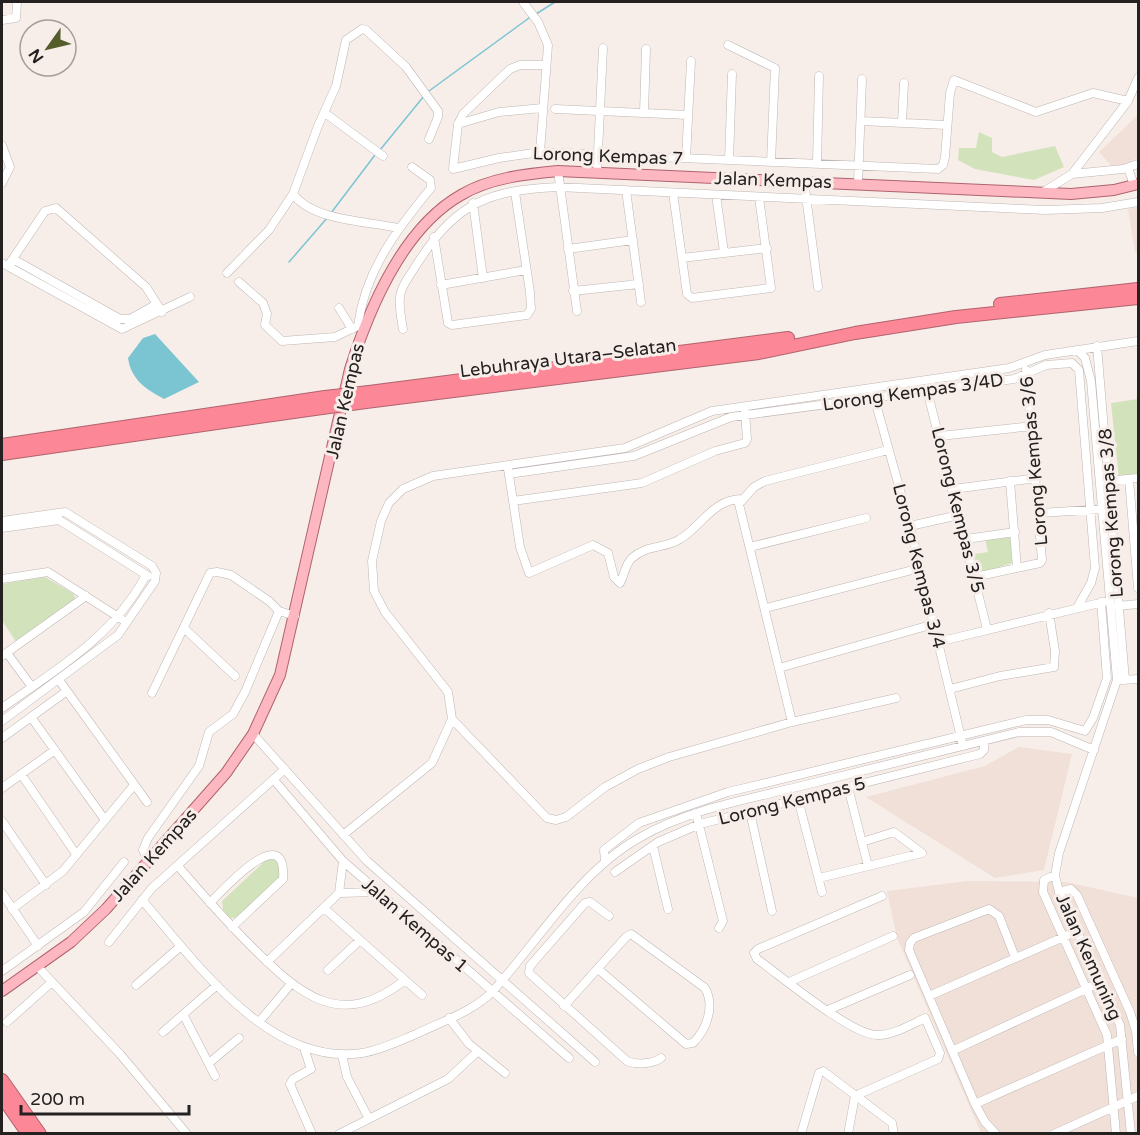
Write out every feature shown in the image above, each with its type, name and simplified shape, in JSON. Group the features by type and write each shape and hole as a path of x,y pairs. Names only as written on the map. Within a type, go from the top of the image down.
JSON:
{"highway":[{"name":"Lebuhraya Utara–Selatan","path":"2,445 766,342 953,310 1138,289"},
{"name":"Lebuhraya Utara–Selatan","path":"368,397 759,353 855,333 956,317 1138,298"},
{"name":"Lebuhraya Utara–Selatan","path":"2,454 323,403"},
{"path":"2,1080 40,1134"},
{"path":"2,1098 28,1134"}],"main road":[{"name":"Jalan Kempas","path":"6,988 87,928 149,862 226,773 253,734 280,675 350,369 357,328 405,252 427,223 449,203 477,187 498,181 558,171 1043,192 1091,193 1136,184"}],"street":[{"path":"2,20 17,16 17,2"},
{"path":"523,2 538,22 548,45 540,152"},
{"path":"227,273 269,230 293,194 318,126 336,86 346,40 363,29 406,67 438,111 438,117 429,139"},
{"path":"728,45 775,68 771,162"},
{"path":"597,172 603,48"},
{"path":"644,113 646,49"},
{"path":"686,158 691,61"},
{"path":"458,124 466,111 515,66 545,65"},
{"path":"729,160 732,74"},
{"path":"817,163 819,76"},
{"path":"1043,192 1072,174 1090,147 1128,101 1138,78"},
{"path":"858,183 862,79"},
{"path":"861,121 946,125 954,80 1036,112 1093,93 1128,101"},
{"path":"902,123 904,82"},
{"path":"458,124 499,112 542,108"},
{"path":"555,109 688,115"},
{"path":"325,113 380,153 370,159"},
{"name":"Lorong Kempas 7","path":"458,124 453,166 455,170 499,158 540,152 938,169 943,165 946,125"},
{"path":"2,145 10,167 2,183"},
{"path":"1072,174 1128,168 1138,164"},
{"path":"357,328 368,282 398,228 432,186 430,180 412,167"},
{"path":"1128,168 1136,184"},
{"path":"558,171 558,187 577,310"},
{"path":"804,181 818,287"},
{"path":"403,329 398,295 434,237 453,217 473,203 515,192 558,187 1045,210 1102,208 1138,202"},
{"path":"626,190 641,302"},
{"path":"434,237 448,323 452,325 531,313 515,192"},
{"path":"673,193 689,297 771,288 759,197"},
{"path":"293,194 305,206 324,213 398,228"},
{"path":"716,195 724,252"},
{"path":"473,203 483,278"},
{"path":"7,263 45,211 56,208 146,287 162,312"},
{"path":"568,249 633,240"},
{"path":"682,258 767,248"},
{"path":"7,263 124,320 157,304"},
{"path":"7,263 122,329 190,297"},
{"path":"441,285 526,270"},
{"path":"239,282 260,299 266,311 265,325 282,341 335,337 357,328"},
{"path":"573,291 639,284"},
{"path":"339,308 357,328"},
{"path":"343,835 425,771 438,754 452,719 451,703 442,683 379,602 372,578 372,561 384,512 392,498 403,489 433,476 625,448 712,411 1009,368 1045,355 1138,341"},
{"name":"Lorong Kempas 3/8","path":"1097,346 1104,481 1115,604"},
{"path":"1077,350 1085,358 1091,381 1104,481 1103,509 1115,604 1121,680 1138,679"},
{"name":"Lorong Kempas 3/6","path":"975,577 1042,562 1033,426 1025,363"},
{"name":"Lorong Kempas 3/4D","path":"509,474 634,456 723,419 1014,379 1052,364 1072,363 1077,367 1090,510"},
{"name":"Lorong Kempas 3/4","path":"871,387 910,526 963,746"},
{"name":"Lorong Kempas 3/5","path":"927,390 987,629"},
{"path":"513,501 642,483 715,451 745,443 747,439 744,406"},
{"path":"940,436 1033,426"},
{"path":"792,722 766,608 739,508 742,499 765,481 888,450"},
{"path":"508,465 520,547 529,573 593,545 608,553 614,577 620,583 627,564 638,554 652,546 680,539 717,506 733,499 742,499"},
{"path":"953,489 1037,478"},
{"path":"1104,481 1138,478"},
{"path":"1129,479 1137,554 1138,588"},
{"path":"1010,481 1017,568"},
{"path":"1040,513 1103,509"},
{"path":"1078,606 1094,576 1090,510"},
{"path":"2,521 65,512 152,566 156,573 155,580 128,624 118,635 4,718 2,708 93,643 119,617 146,575"},
{"path":"910,526 959,515"},
{"path":"750,547 866,518"},
{"path":"2,528 59,520 155,580"},
{"path":"966,539 1015,532"},
{"path":"766,608 920,568"},
{"path":"2,579 48,572 128,624"},
{"path":"152,693 208,576 212,572 231,575 269,601 279,611 295,616"},
{"path":"32,687 4,655 86,596"},
{"path":"605,861 602,854 608,846 639,823 728,792 960,735 1034,720 1048,720 1082,731 1087,729 1107,678 1101,602"},
{"path":"938,642 1078,606 1101,602 1138,604"},
{"path":"149,862 143,850 148,838 199,766 209,732 233,714 245,692 279,611"},
{"path":"950,689 1000,676 1054,667 1055,651 1048,613"},
{"path":"780,668 934,624"},
{"path":"184,629 234,676"},
{"path":"58,680 147,802"},
{"name":"Jalan Kemuning","path":"1121,680 1094,750 1059,853 1055,875 1059,892 1120,1025 1131,1134"},
{"path":"2,738 67,691"},
{"path":"452,719 547,818 556,820 566,817 606,787 638,769 792,722 896,698"},
{"path":"31,717 105,820"},
{"path":"142,900 217,985 259,1022 304,1048 342,1054 378,1049 449,1018 492,992 605,861 640,837 696,813 1019,732 1039,731 1067,737 1094,750"},
{"path":"253,734 367,861 595,1062"},
{"name":"Lorong Kempas 5","path":"615,872 653,846 700,824 980,754 984,750 984,741"},
{"path":"2,788 55,750"},
{"path":"109,942 142,900 285,769"},
{"path":"21,774 76,854"},
{"name":"Jalan Kempas 1","path":"274,780 343,861 569,1058"},
{"path":"12,909 63,871 134,785"},
{"path":"848,787 868,866"},
{"path":"798,800 822,892"},
{"path":"750,812 772,911"},
{"path":"696,813 723,921 719,928"},
{"path":"2,821 46,885"},
{"path":"819,878 920,854 921,851 894,832 862,842"},
{"path":"653,846 668,909"},
{"path":"210,903 256,859 267,855 277,859 282,867 283,879 232,927"},
{"path":"267,962 339,893 343,861"},
{"path":"6,988 2,972 89,907 124,862"},
{"path":"178,866 232,927 290,985 307,995 340,1004 378,997 405,980"},
{"path":"1055,875 1047,877 1042,886 1109,1042 1116,1134"},
{"path":"1059,892 1071,889 1076,892 1136,1022 1138,1052"},
{"path":"339,893 377,892"},
{"path":"2,893 38,946"},
{"path":"855,1096 940,1057 925,1018 876,1035 850,1024 828,1010 757,959 754,953 758,949 882,896"},
{"path":"609,916 587,901 530,966 529,973 629,1062 656,1061 661,1058"},
{"path":"324,908 422,995"},
{"path":"996,1134 985,1122 975,1104 909,951 910,943 924,934 989,909 999,916 1015,957"},
{"path":"928,996 1077,931"},
{"path":"564,1006 626,937 634,935 705,987 708,996 706,1027 689,1045 598,969"},
{"path":"789,982 893,936"},
{"path":"539,937 548,945"},
{"path":"327,970 360,940"},
{"path":"136,985 181,946"},
{"path":"1093,964 1107,959"},
{"path":"37,966 120,1054 187,1134"},
{"path":"828,1010 909,975"},
{"path":"7,1022 52,982"},
{"path":"952,1051 1101,982"},
{"path":"163,1032 217,985"},
{"path":"259,1022 290,985"},
{"path":"184,1016 215,1076"},
{"path":"449,1018 477,1052 505,1073"},
{"path":"1120,1025 1136,1022"},
{"path":"209,1063 239,1038"},
{"path":"975,1104 1109,1042 1122,1039"},
{"path":"304,1048 311,1069 292,1079 290,1084 312,1134"},
{"path":"339,1134 448,1079 477,1052"},
{"path":"342,1054 347,1077 369,1119"},
{"path":"801,1134 819,1073 823,1071 892,1123 894,1134"},
{"path":"848,1134 855,1096"},
{"path":"1054,1134 1129,1098 1138,1096"}],"shaded area":[{"path":"1138,115 1138,158 1114,169 1099,152"},
{"path":"1138,207 1138,252 1135,252 1128,209"},
{"path":"1019,747 1072,754 1044,870 995,878 866,797 985,766"},
{"path":"967,881 1066,882 1138,898 1138,1133 981,1133 897,938 887,891"}],"green space":[{"path":"979,132 992,138 992,152 1002,157 1055,146 1064,167 1034,180 975,169 958,160 959,148 976,148"},
{"path":"1138,399 1138,477 1119,479 1111,403"},
{"path":"1005,535 1005,538 1011,537 1012,563 981,573 977,570 974,554 988,552 985,538"},
{"path":"45,577 74,594 75,599 16,642 2,620 2,584"},
{"path":"267,859 276,860 282,868 281,877 236,918 230,918 223,910 222,901"}],"water":[{"path":"155,334 199,382 164,399 140,383 132,372 128,358 143,338"}],"waterway":[{"path":"536,14 555,2"},
{"path":"429,91 529,18"},
{"path":"380,150 424,96"},
{"path":"331,213 375,155"},
{"path":"289,262 328,217"}]}
